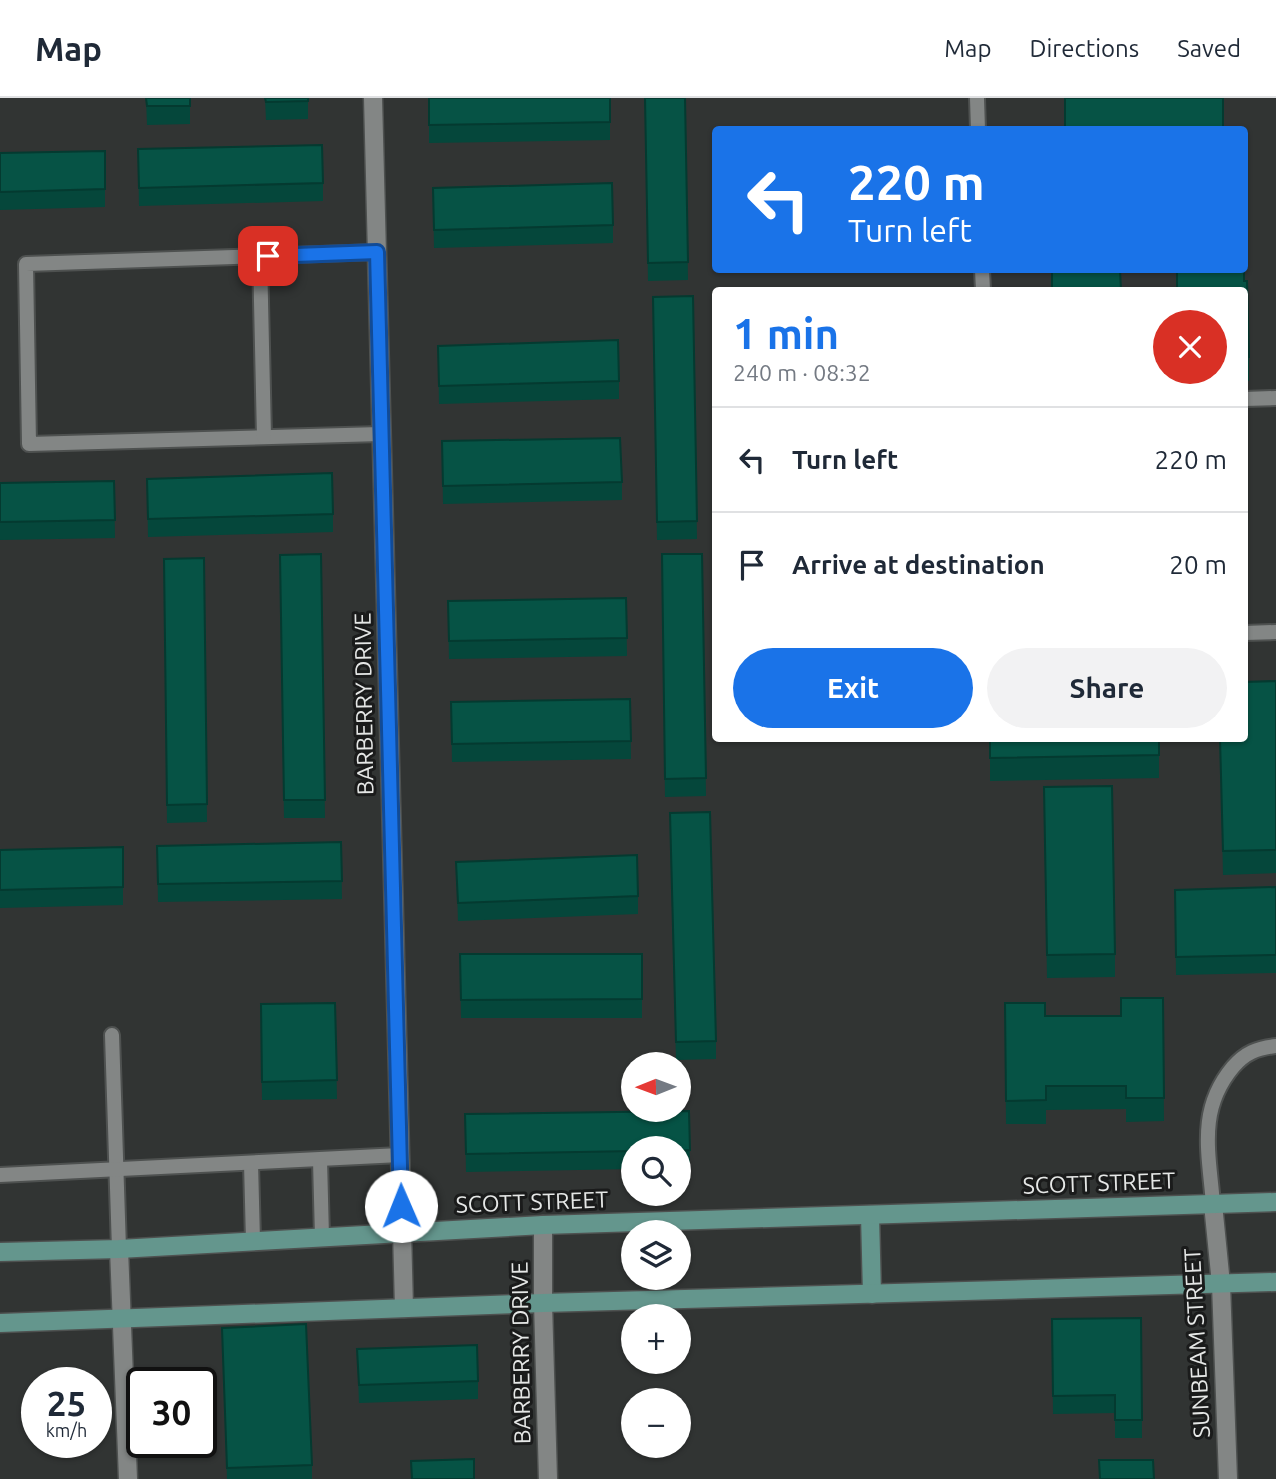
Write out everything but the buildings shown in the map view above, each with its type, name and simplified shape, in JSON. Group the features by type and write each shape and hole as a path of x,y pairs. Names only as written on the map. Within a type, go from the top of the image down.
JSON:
{"main road":[{"name":"SCOTT STREET","path":"0,1252 119,1249 543,1225 1276,1202"},
{"path":"870,1215 872,1294"},
{"path":"0,1323 543,1303 1276,1282"}],"street":[{"name":"BARBERRY DRIVE","path":"373,98 404,1308"},
{"name":"SUNBEAM STREET","path":"1213,1204 1221,1284 1228,1479"},
{"name":"BARBERRY DRIVE","path":"543,1225 548,1479"},
{"path":"119,1249 128,1479"}],"lane":[{"path":"977,98 978,126"},
{"path":"377,252 26,264 29,444 381,434"},
{"path":"260,256 264,437"},
{"path":"1248,399 1276,398"},
{"path":"1248,633 1276,632"},
{"path":"112,1035 114,1170 119,1249"},
{"path":"1213,1204 1207,1130 1213,1097 1243,1056 1262,1047 1276,1046"},
{"path":"0,1175 400,1155"},
{"path":"320,1160 322,1237"},
{"path":"251,1163 253,1241"}],"route":[{"path":"268,256 377,252 401,1206"}]}
